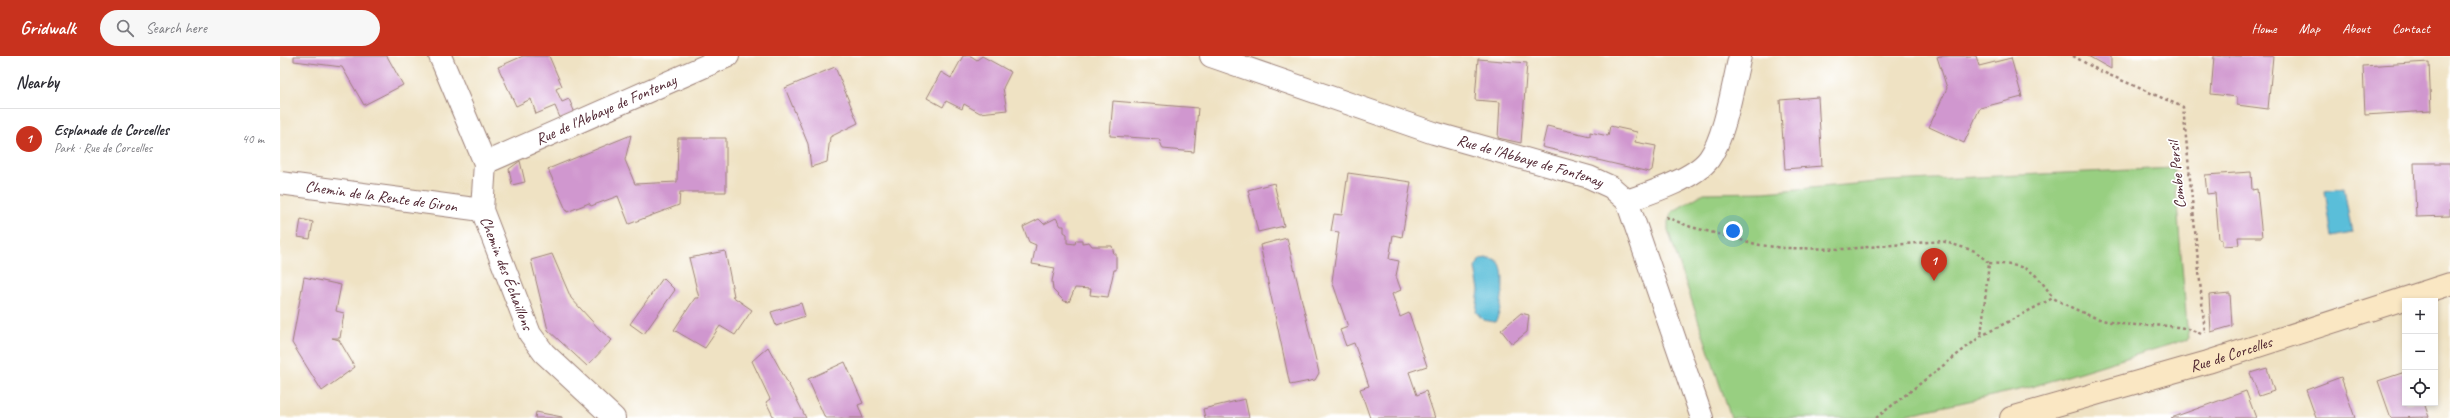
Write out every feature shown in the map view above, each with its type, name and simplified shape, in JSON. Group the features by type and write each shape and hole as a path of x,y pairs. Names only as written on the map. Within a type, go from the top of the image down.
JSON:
{"main road":[{"name":"Rue de Corcelles","path":"2011,418 2208,362 2450,284"}],"street":[{"name":"Chemin des Échaillons","path":"440,56 485,163 482,210 530,334 544,353 614,418"},
{"name":"Rue de l'Abbaye de Fontenay","path":"485,163 728,56"},
{"name":"Rue de l'Abbaye de Fontenay","path":"1211,56 1434,133 1589,177 1611,187 1627,201 1702,418"},
{"path":"1627,201 1660,189 1692,173 1709,160 1720,135 1740,56"},
{"name":"Chemin de la Rente de Giron","path":"280,183 482,210"}],"path":[{"name":"Combe Persil","path":"2053,298 2092,316 2121,324 2187,328 2205,337 2183,107 2098,70 2073,56"},
{"path":"1627,201 1691,227 1760,245 1806,250 1844,250 1942,241 1975,251 1989,263 2020,265 2038,275 2053,298 1981,336 1876,418"},
{"path":"1981,336 1989,263"}],"green space":[{"path":"2174,168 2188,339 2028,388 1891,418 1731,418 1668,230 1668,222 1672,212 1704,193 1764,192 1889,181"}],"water":[{"path":"2344,188 2352,233 2332,237 2325,191"},
{"path":"1480,259 1494,259 1499,262 1503,276 1500,311 1495,322 1483,320 1476,312 1479,290 1475,268"}],"building":[{"path":"294,56 387,56 403,85 364,105 342,67 294,61"},
{"path":"523,56 549,56 562,86 556,89 562,102 569,99 575,113 561,120 555,106 536,114 531,99 516,106 498,67"},
{"path":"963,56 971,56 977,60 982,56 1011,72 1003,88 1007,110 980,113 964,104 962,109 946,101 943,107 927,98 941,72 951,78"},
{"path":"1976,56 1979,66 2011,58 2022,97 1980,108 1964,143 1929,127 1947,88 1937,57"},
{"path":"2088,56 2111,56 2111,69 2095,60"},
{"path":"2214,56 2273,56 2268,109 2237,105 2237,97 2211,94"},
{"path":"1478,59 1527,63 1521,143 1498,138 1500,102 1475,100"},
{"path":"2429,62 2431,111 2365,115 2363,66"},
{"path":"835,67 858,123 830,137 827,162 811,167 808,144 785,88"},
{"path":"1818,97 1822,166 1785,169 1780,100"},
{"path":"1113,101 1198,108 1194,152 1163,149 1159,139 1110,136"},
{"path":"1547,126 1590,136 1590,132 1608,136 1610,126 1637,132 1635,142 1656,146 1652,170 1649,172 1542,147"},
{"path":"631,135 625,160 635,184 677,182 678,138 726,138 726,192 680,192 679,205 629,224 618,196 591,206 589,203 567,212 548,169"},
{"path":"520,161 525,182 512,185 509,169"},
{"path":"2414,163 2450,163 2450,216 2416,217"},
{"path":"2251,172 2252,190 2257,189 2262,237 2238,237 2239,245 2222,246 2222,240 2219,239 2215,193 2207,194 2205,175"},
{"path":"1348,173 1411,182 1402,237 1393,235 1389,259 1399,261 1396,276 1401,290 1392,294 1400,317 1409,313 1427,366 1409,372 1417,395 1426,391 1435,418 1370,418 1360,389 1369,386 1354,343 1346,346 1340,330 1348,327 1332,281 1339,232 1331,231 1334,214 1342,215"},
{"path":"1274,183 1284,226 1258,232 1248,190"},
{"path":"1056,218 1061,226 1064,226 1064,232 1067,234 1067,243 1075,244 1076,240 1082,240 1082,243 1089,242 1092,246 1112,246 1114,254 1116,254 1116,270 1114,270 1108,297 1090,295 1091,289 1075,288 1069,302 1064,301 1053,290 1052,281 1055,268 1032,264 1036,245 1029,242 1023,227 1039,219 1044,224"},
{"path":"301,219 313,222 310,239 298,237"},
{"path":"1287,238 1319,373 1315,380 1290,385 1260,245"},
{"path":"725,251 734,296 732,296 752,310 735,335 720,326 705,348 674,330 695,298 699,298 689,258"},
{"path":"552,254 571,298 600,330 612,340 587,366 548,330 531,260"},
{"path":"304,277 341,285 336,311 344,313 340,338 332,338 339,340 355,367 322,391 292,343"},
{"path":"663,278 675,290 644,334 630,324"},
{"path":"2230,293 2232,326 2211,332 2209,295"},
{"path":"801,303 805,316 776,326 771,312"},
{"path":"1521,313 1529,315 1527,332 1512,344 1501,330"},
{"path":"768,347 806,418 774,418 766,402 770,399 752,361"},
{"path":"845,362 863,403 858,405 863,418 825,418 808,379"},
{"path":"2267,368 2274,391 2259,396 2250,373"},
{"path":"2402,373 2402,406 2425,406 2429,417 2391,418 2378,381"},
{"path":"2341,377 2355,418 2316,418 2306,390"},
{"path":"2246,391 2256,418 2171,418 2210,404"},
{"path":"1245,399 1249,418 1205,418 1203,409"},
{"path":"536,412 562,417 562,418 535,418"}],"place":[{"name":"Esplanade de Corcelles","path":"1934,281"}]}
